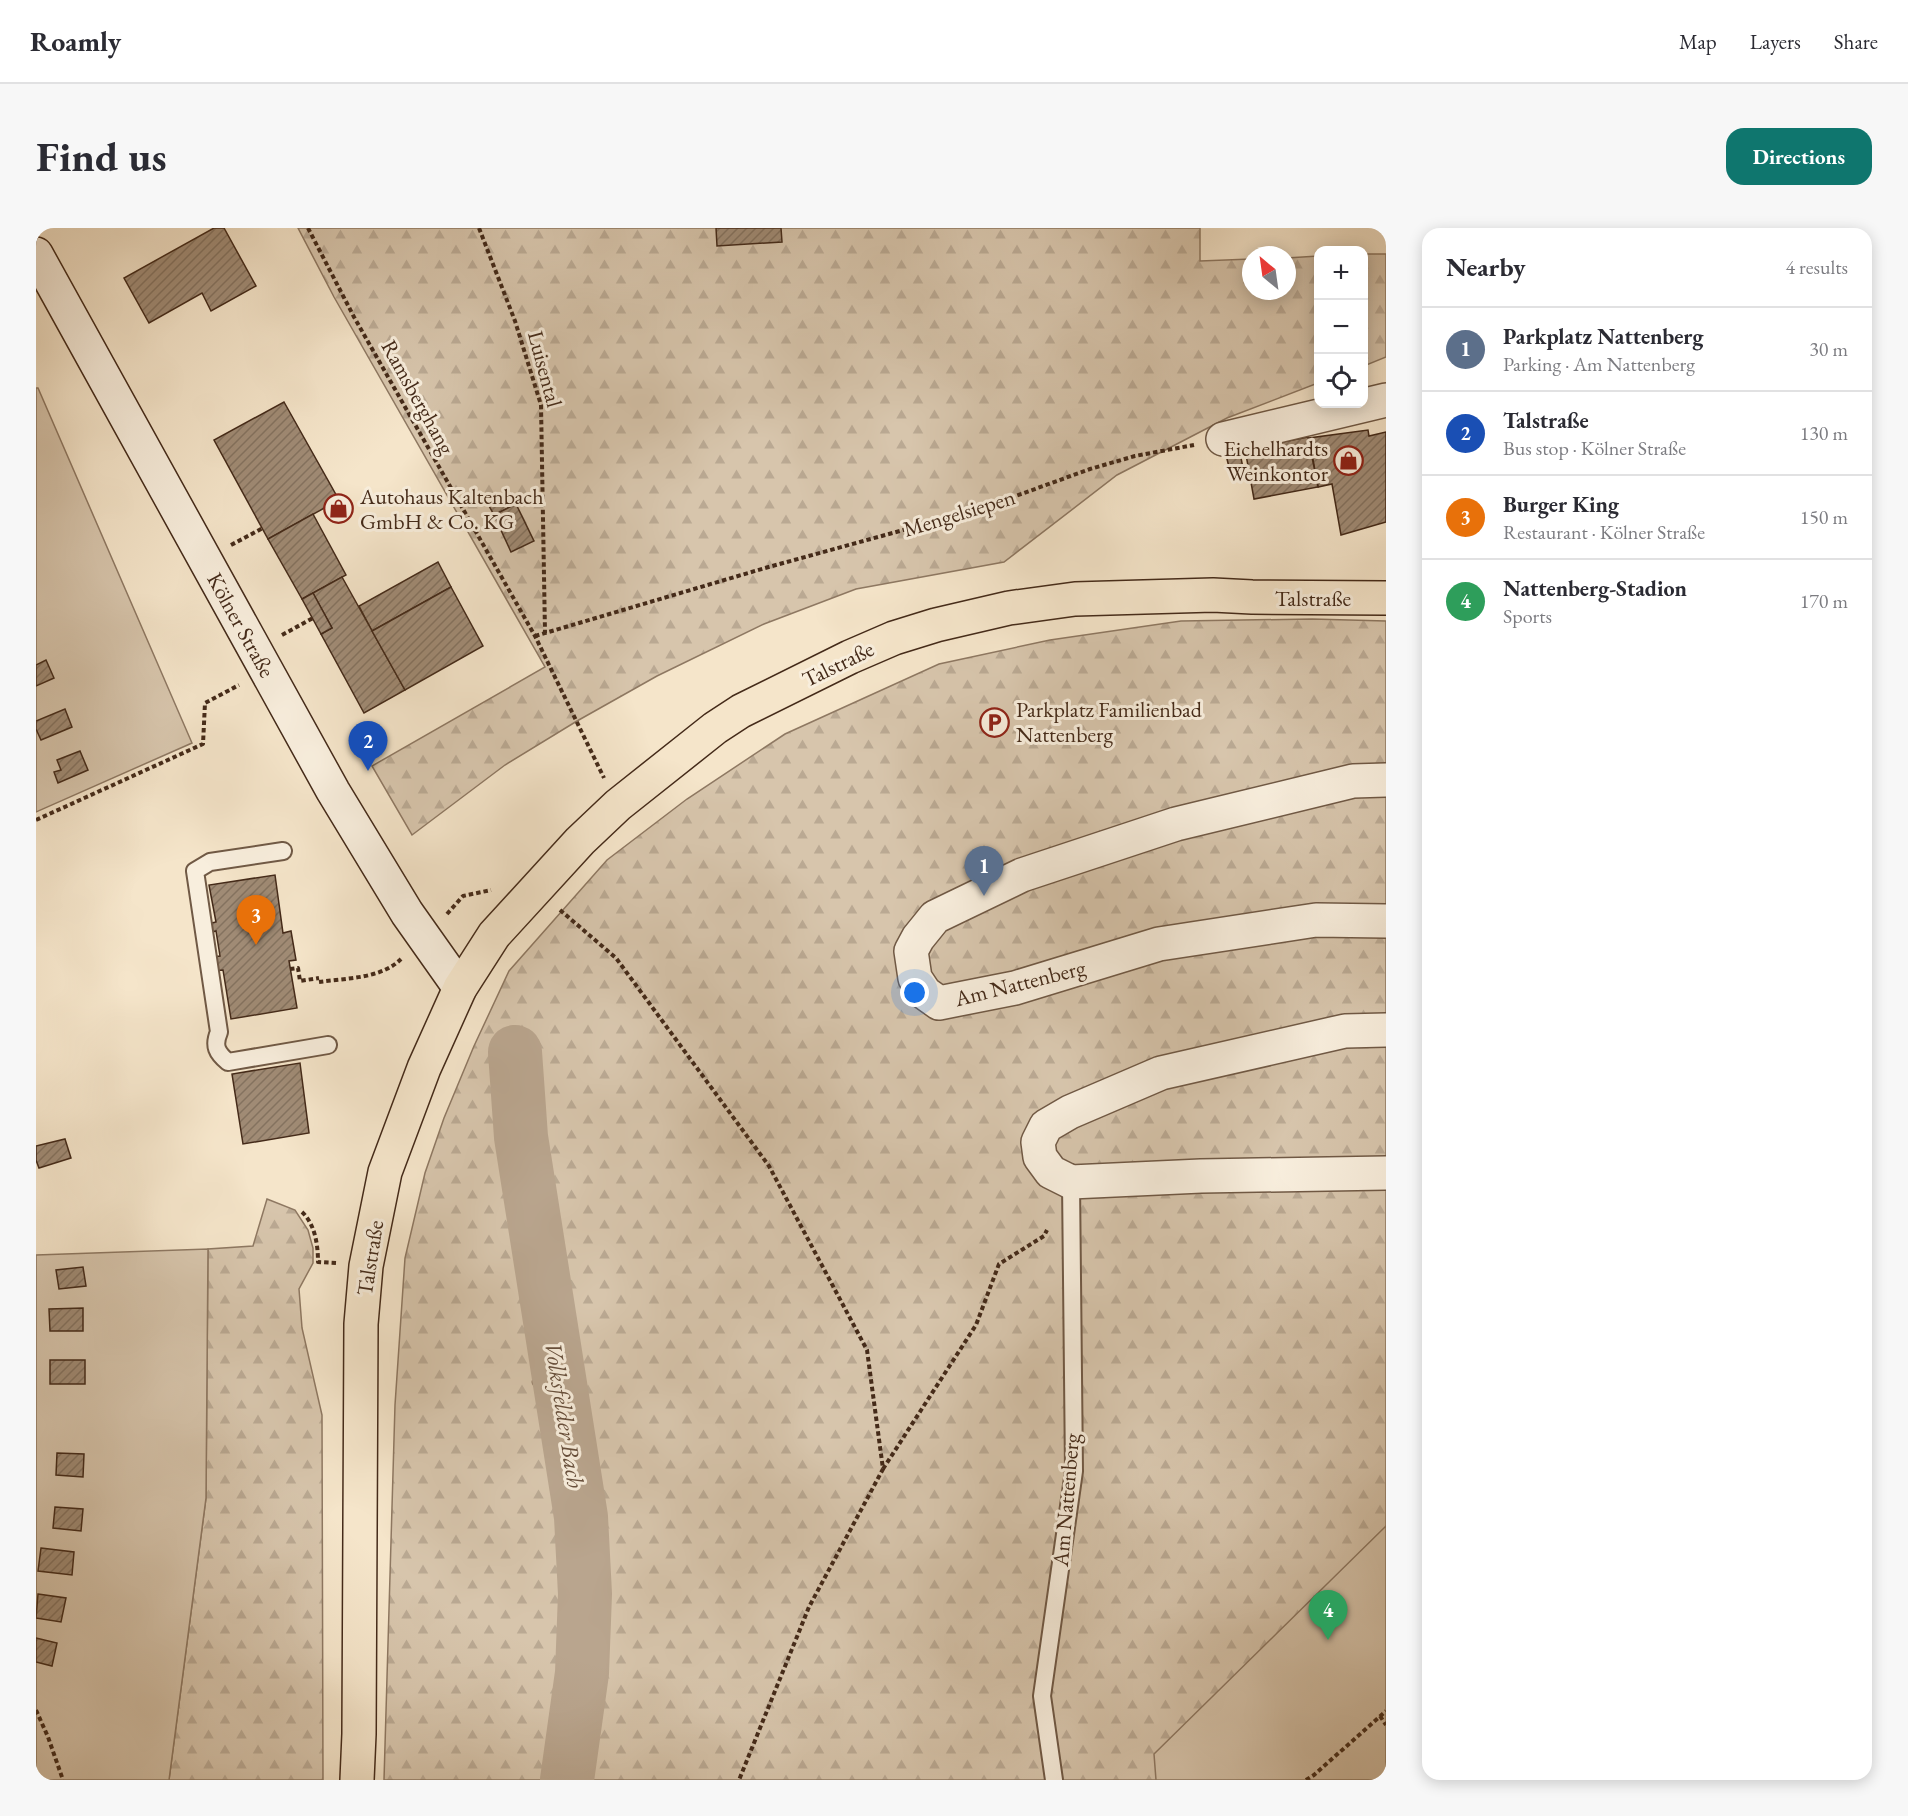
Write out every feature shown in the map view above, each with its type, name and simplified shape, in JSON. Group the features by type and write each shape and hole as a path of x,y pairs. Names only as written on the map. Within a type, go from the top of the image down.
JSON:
{"main road":[{"name":"Talstraße","path":"357,1780 361,1324 366,1266 385,1172 415,1089 460,988 494,935 580,841 606,790 686,749 741,711 850,657 894,638 936,625 1009,608 1075,599 1213,595 1386,598"}],"street":[{"name":"Kölner Straße","path":"36,254 266,670 363,840 424,937 460,988"},
{"path":"1223,439 1386,400"},
{"name":"Am Nattenberg","path":"1386,780 1353,781 1176,824 1022,875 935,917 911,951 915,978 925,993 939,1003 1015,988 1159,944 1316,920 1386,921"},
{"path":"1386,1030 1345,1031 1161,1073 1070,1112 1046,1126 1038,1142 1040,1157 1051,1172 1071,1182 1202,1176 1386,1173"}],"lane":[{"path":"283,851 210,862 195,871 219,1032 215,1041 216,1048 228,1062 328,1045"},
{"name":"Am Nattenberg","path":"1054,1780 1042,1696 1074,1471 1071,1182"}],"path":[{"name":"Ramsberghang","path":"308,228 354,317 535,636 606,790"},
{"name":"Luisental","path":"479,228 514,321 541,405 545,633"},
{"name":"Mengelsiepen","path":"535,636 765,568 980,509 1090,469 1135,456 1223,439"},
{"name":"Kölner Straße","path":"295,628 313,618"},
{"path":"36,820 203,744 205,703 266,670"},
{"path":"290,969 298,968 300,981 378,974 394,967 463,896 496,887"},
{"path":"535,888 616,958 769,1166 867,1350 883,1469"},
{"path":"302,1212 309,1218 313,1228 318,1262 366,1266"},
{"path":"739,1780 809,1606 883,1469 976,1325 999,1264 1044,1236 1048,1227"},
{"path":"36,1710 63,1780"},
{"path":"1306,1780 1314,1777 1386,1711"},
{"path":"1380,1716 1386,1725"}],"green space":[{"path":"298,228 1200,228 1200,261 1242,259 1242,300 1296,300 1296,257 1314,256 1314,385 1227,418 1117,475 1004,562 856,589 764,624 657,676 505,765 412,835 372,766 545,667 334,297"},
{"path":"1368,254 1386,254 1386,357 1368,364"},
{"path":"36,388 38,388 192,743 36,812"},
{"path":"1312,619 1386,621 1386,1670 1223,1780 384,1780 395,1405 405,1258 425,1173 444,1118 509,971 607,860 687,799 785,734 939,664 1050,640 1181,621"},
{"path":"267,1199 295,1210 308,1230 313,1248 313,1263 299,1289 302,1328 322,1415 323,1780 169,1780 206,1498 208,1249 253,1246"},
{"path":"208,1249 206,1498 169,1780 36,1780 36,1255"},
{"path":"1386,1526 1386,1780 1156,1780 1154,1754"}],"building":[{"path":"214,228 224,228 256,286 211,311 202,293 149,323 124,278"},
{"path":"716,228 781,228 782,242 717,246"},
{"path":"284,402 339,500 268,539 214,440"},
{"name":"Eichelhardts Weinkontor","path":"1368,430 1369,436 1386,432 1386,522 1341,535 1332,484 1318,487 1309,438"},
{"path":"1308,437 1318,487 1254,499 1245,449"},
{"path":"1239,448 1243,468 1230,471 1225,451"},
{"path":"511,493 516,504 494,515 488,504"},
{"path":"516,504 534,541 511,552 494,515"},
{"path":"313,514 346,575 302,599 268,539"},
{"path":"438,562 451,587 372,631 359,606"},
{"path":"342,577 405,690 364,713 321,634 332,628 313,593"},
{"path":"451,587 483,646 405,690 372,631"},
{"path":"313,593 332,628 321,634 302,599"},
{"path":"46,660 54,678 36,686 36,665"},
{"path":"65,709 72,727 41,740 36,729 36,721"},
{"path":"80,751 88,770 58,783 54,772 61,770 57,760"},
{"path":"275,875 283,933 291,931 296,960 289,961 297,1008 231,1019 223,970 214,971 212,957 220,956 216,931 209,933 207,924 216,922 209,885"},
{"path":"300,1063 309,1133 243,1144 232,1074"},
{"path":"65,1139 71,1158 39,1168 36,1160 36,1146"},
{"path":"83,1267 86,1286 59,1289 56,1270"},
{"path":"83,1308 83,1331 50,1331 49,1309"},
{"path":"50,1360 85,1360 85,1384 50,1384"},
{"path":"57,1453 84,1454 83,1477 56,1475"},
{"path":"55,1507 83,1509 81,1531 53,1528"},
{"path":"41,1548 74,1552 72,1575 38,1571"},
{"path":"38,1594 66,1598 61,1622 36,1618"},
{"path":"36,1638 57,1643 52,1666 36,1662"}],"waterway":[{"name":"Volksfelder Bach","path":"515,1052 521,1137 581,1517 585,1594 582,1673 567,1780"},
{"path":"536,1382 568,1429"}],"place":[{"name":"Eichelhardts Weinkontor","path":"1349,461"},
{"name":"Autohaus Kaltenbach GmbH & Co. KG","path":"339,509"},
{"name":"Parkplatz Familienbad Nattenberg","path":"995,722"},
{"name":"Talstraße","path":"368,771"},
{"name":"Parkplatz Nattenberg","path":"984,896"},
{"name":"Burger King","path":"256,945"},
{"name":"Nattenberg-Stadion","path":"1328,1640"}]}
